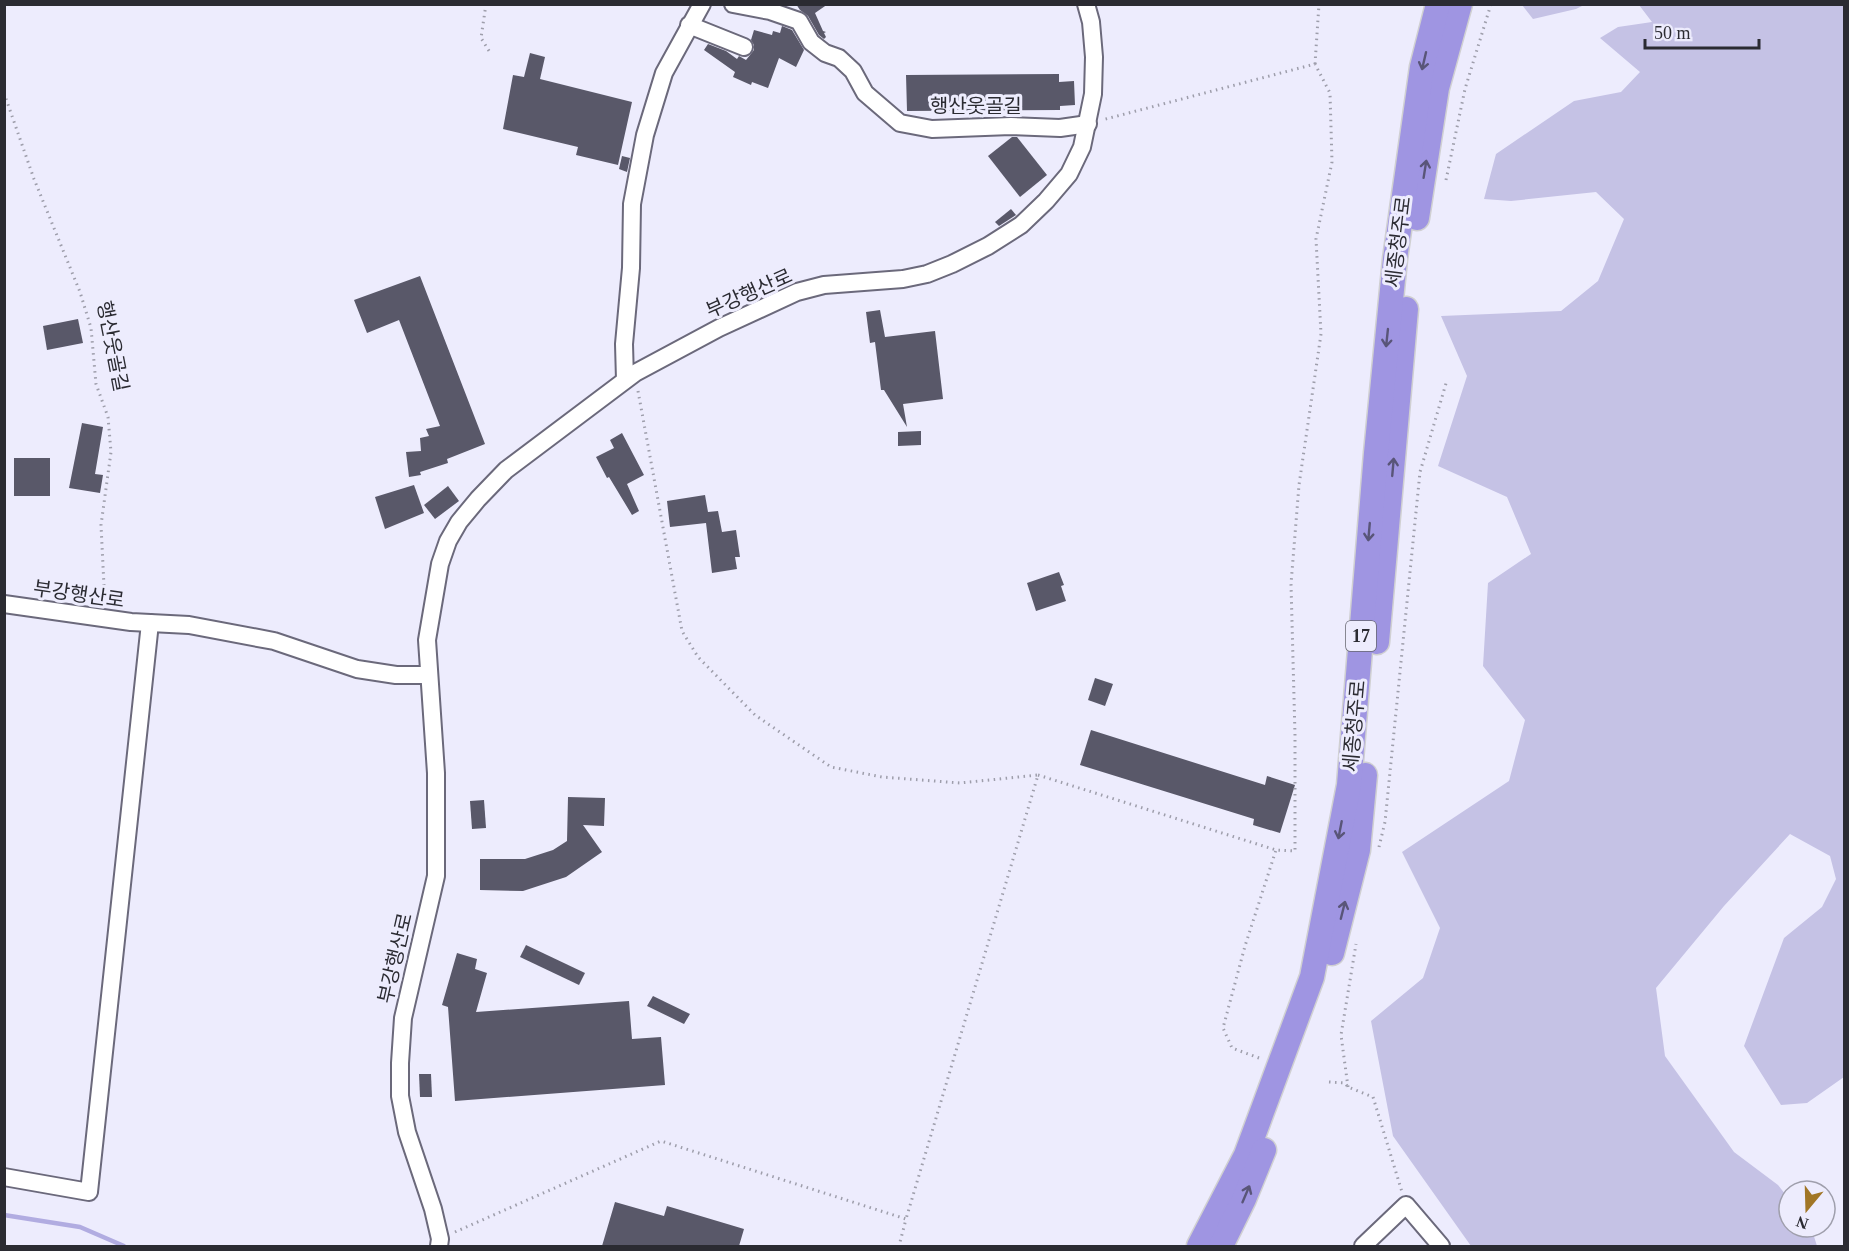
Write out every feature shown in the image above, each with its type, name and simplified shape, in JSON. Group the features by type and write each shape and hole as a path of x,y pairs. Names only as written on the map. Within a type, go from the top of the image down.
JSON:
{"highway":[{"name":"세종청주로","path":"1199,1246 1246,1155 1312,977 1349,785 1375,465 1395,259 1422,68 1438,4"},
{"name":"세종청주로","path":"1226,1240 1319,1007 1358,850 1410,269 1437,88 1460,4"}],"street":[{"path":"630,376 624,344 632,204 645,135 664,73 702,4"},
{"name":"행산웃골길","path":"733,4 770,11 799,21 811,42 825,53 839,58 853,70 865,93 900,123 932,129 1011,126 1060,128 1088,124"},
{"name":"부강행산로","path":"439,1243 434,1209 407,1132 400,1096 403,1018 436,876 436,773 427,640 440,564 448,541 459,522 506,470 630,376 719,328 797,292 824,285 903,279 927,274 988,246 1021,225 1069,174 1082,147 1094,94 1091,22 1086,4"},
{"path":"689,25 744,47"},
{"name":"부강행산로","path":"4,604 111,619 189,625 274,641 357,669 396,675 428,675"},
{"path":"4,1178 89,1192 150,623"},
{"path":"1363,1246 1406,1205 1441,1246"}],"path":[{"path":"486,4 482,38 490,54"},
{"path":"630,376 679,605 682,631 698,657 755,715 831,767 882,777 960,783 1038,775 1276,850 1295,851 1291,584 1299,484 1321,334 1316,239 1332,162 1330,93 1315,64 1319,4"},
{"path":"1446,180 1465,89 1491,4"},
{"path":"1088,124 1315,64"},
{"name":"행산웃골길","path":"4,93 34,179 80,292 91,328 96,384 108,417 111,452 101,525 104,586 111,619"},
{"path":"1378,854 1385,822 1420,472 1447,380"},
{"path":"898,1246 1038,775"},
{"path":"1259,1058 1232,1048 1223,1028 1245,946 1276,850"},
{"path":"1348,1087 1341,1035 1358,938"},
{"path":"1329,1082 1345,1083 1348,1087 1373,1097 1406,1205"},
{"path":"439,1243 661,1141 906,1219"}],"shaded area":[{"path":"1522,5 1584,5 1533,19"},
{"path":"1639,5 1844,5 1844,1077 1807,1103 1781,1105 1744,1046 1784,938 1822,907 1836,879 1830,856 1790,834 1724,906 1656,988 1665,1056 1734,1152 1777,1184 1777,1239 1815,1239 1817,1246 1471,1246 1393,1136 1371,1021 1423,978 1440,928 1402,852 1509,781 1525,720 1483,666 1488,583 1531,554 1507,497 1438,466 1467,376 1441,316 1561,311 1598,281 1624,219 1596,192 1511,201 1484,199 1496,154 1574,101 1621,92 1640,72 1600,38 1618,27 1652,22"}],"building":[{"path":"796,4 828,4 815,13 823,31 826,32 824,39 819,35 808,16"},
{"path":"782,26 792,30 804,50 796,67 779,58 768,88 752,82 751,85 733,77 735,72 704,50 708,44 726,51 737,59 739,56 746,60 754,50 751,40 754,30 772,35 773,31 780,33"},
{"path":"530,53 545,57 540,79 632,102 618,165 576,155 578,147 503,129 513,75 524,77"},
{"path":"1059,74 1059,82 1074,81 1075,105 1060,106 1060,110 907,111 906,75"},
{"path":"1012,137 1017,137 1047,175 1020,197 988,156"},
{"path":"622,156 630,158 627,172 619,169"},
{"path":"1011,209 1016,215 999,226 995,222"},
{"path":"420,276 485,444 447,459 448,463 420,472 421,475 409,477 406,452 421,451 420,438 429,436 426,429 440,426 399,320 367,333 354,300"},
{"path":"880,310 885,337 935,331 943,399 903,404 907,427 884,390 881,390 875,342 870,343 866,312"},
{"path":"78,319 83,343 47,350 43,326"},
{"path":"82,423 103,427 95,474 103,475 100,493 69,488"},
{"path":"921,431 921,445 898,446 898,432"},
{"path":"622,433 644,475 627,484 639,511 632,515 596,457 614,448 610,440"},
{"path":"14,458 50,458 50,496 14,496"},
{"path":"414,485 424,513 385,529 375,497"},
{"path":"448,486 459,501 435,519 424,505"},
{"path":"705,495 708,512 718,511 722,532 736,530 740,557 735,557 737,569 712,573 706,523 670,527 667,501"},
{"path":"1059,572 1064,585 1061,586 1066,601 1036,611 1027,583"},
{"path":"1095,678 1113,684 1105,706 1088,700"},
{"path":"1091,730 1265,785 1267,776 1295,785 1280,833 1253,825 1254,819 1080,765"},
{"path":"568,797 605,798 604,826 583,825 602,852 566,877 523,891 480,890 480,859 525,859 553,850 567,841"},
{"path":"484,800 486,828 472,829 470,801"},
{"path":"526,945 585,973 579,985 520,957"},
{"path":"457,953 477,959 475,969 487,973 476,1012 629,1001 632,1039 661,1037 665,1085 455,1101 448,1007 442,1005"},
{"path":"653,996 690,1014 684,1024 647,1006"},
{"path":"419,1074 431,1074 432,1097 420,1097"},
{"path":"615,1202 664,1216 667,1206 744,1229 739,1246 602,1246"}],"waterway":[{"path":"4,1215 80,1227 124,1246"}]}
